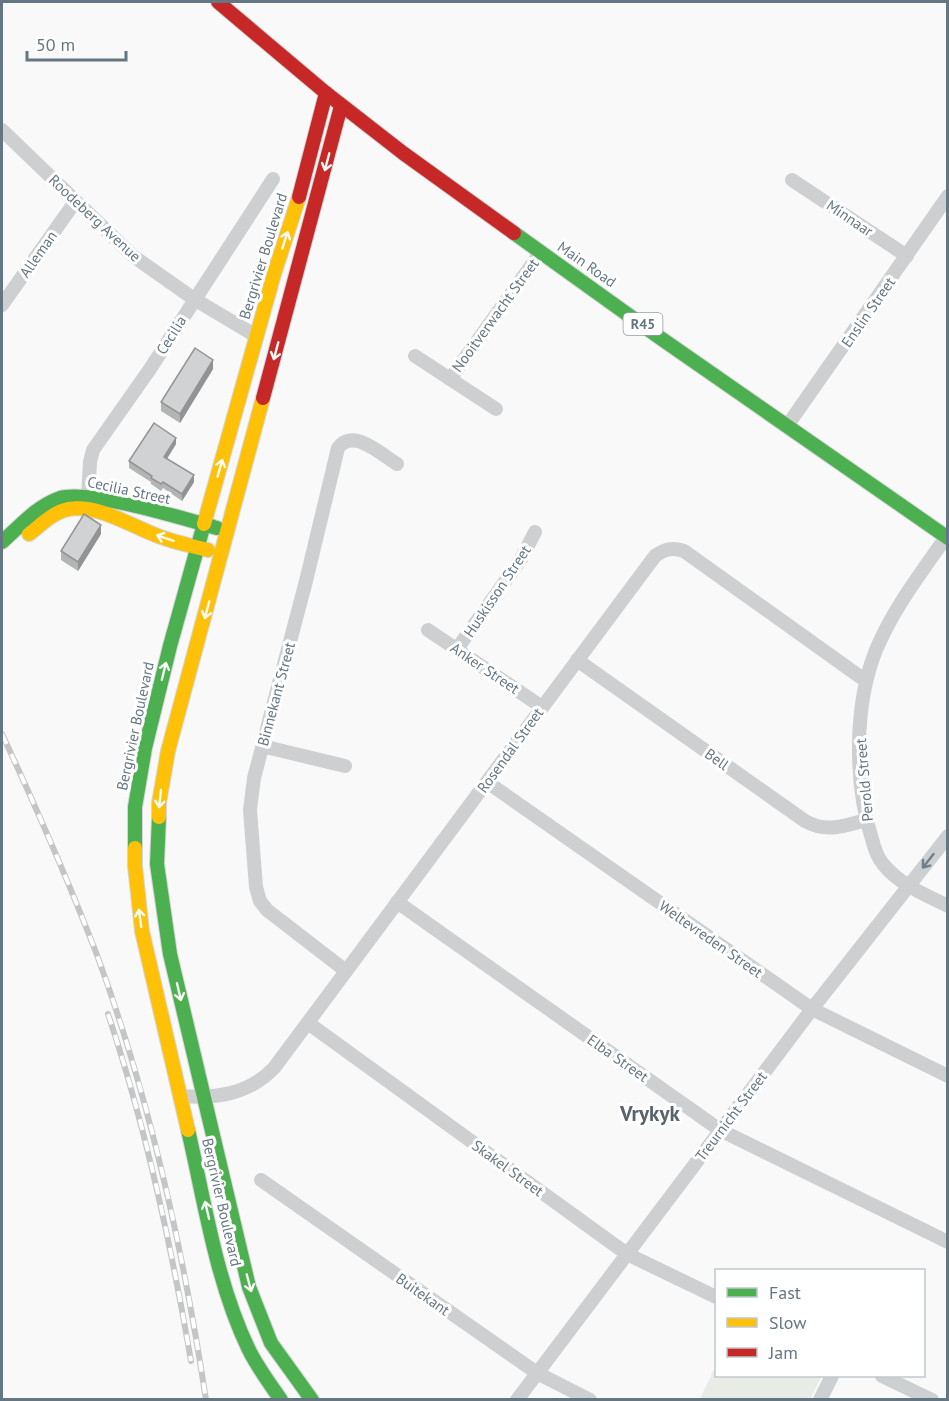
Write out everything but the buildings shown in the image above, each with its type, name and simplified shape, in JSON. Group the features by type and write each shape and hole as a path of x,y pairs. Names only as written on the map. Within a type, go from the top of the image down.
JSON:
{"street":[{"name":"Main Road","path":"218,2 341,106 403,153 947,538"},
{"name":"Bergrivier Boulevard","path":"281,1400 258,1366 232,1309 218,1258 142,931 136,877 135,817 139,779 152,716 256,336 299,198 326,93"},
{"name":"Bergrivier Boulevard","path":"312,1400 271,1343 249,1287 166,934 157,841 159,803 168,751 341,106"},
{"name":"Roodeberg Avenue","path":"2,130 133,256 194,299 256,336"},
{"name":"Cecilia","path":"88,497 92,452 150,369 273,178"},
{"name":"Minnaar","path":"792,180 907,256"},
{"name":"Enslin Street","path":"787,426 948,196"},
{"name":"Alleman","path":"2,306 75,202"},
{"name":"Nooitverwacht Street","path":"450,379 541,252"},
{"name":"Nooitverwacht Street","path":"415,356 496,409"},
{"name":"Binnekant Street","path":"346,971 267,910 258,895 250,810 254,778 338,448 346,441 355,440 397,464"},
{"name":"Cecilia Street","path":"2,543 42,507 51,501 72,496 88,497 150,510 228,531"},
{"name":"Cecilia Street","path":"2,554 47,520 68,509 98,513 160,537 222,553"},
{"name":"Huskisson Street","path":"457,649 521,559 535,532"},
{"name":"Perold Street","path":"947,538 891,619 876,650 866,681 859,752 866,820 881,862 908,887 948,906"},
{"name":"Rosendal Street","path":"181,1096 204,1098 242,1090 258,1083 274,1068 655,556 662,551 677,549 684,551 866,681"},
{"name":"Anker Street","path":"429,630 542,707"},
{"name":"Bell","path":"577,660 805,821 823,829 866,820"},
{"path":"262,746 345,766"},
{"name":"Weltevreden Street","path":"487,782 812,1009 948,1076"},
{"name":"Treurnicht Street","path":"517,1400 812,1009 948,836"},
{"name":"Elba Street","path":"397,902 720,1130 948,1242"},
{"name":"Skakel Street","path":"308,1023 627,1254 715,1296"},
{"name":"Buitekant","path":"261,1180 537,1373 590,1400"},
{"path":"820,1400 832,1377"},
{"path":"884,1377 932,1400"}],"shaded area":[{"path":"715,1367 715,1377 821,1377 810,1399 700,1399"}],"railway":[{"path":"2,734 86,927 133,1064 163,1174 187,1287 206,1400"},
{"path":"108,1014 146,1143 175,1273 191,1361"}],"traffic: fast":[{"path":"514,233 948,538"},
{"path":"2,542 44,506 60,498 73,496 137,506 217,528"},
{"path":"135,848 135,807 145,748 170,646 204,524"},
{"path":"159,817 157,864 170,954 249,1287 271,1343 312,1400"},
{"path":"188,1130 228,1297 249,1350 281,1400"}],"traffic: slow":[{"path":"204,524 274,274 299,197"},
{"path":"159,817 159,803 168,751 263,398"},
{"path":"29,534 58,513 80,508 103,513 164,538 208,550"},
{"path":"135,848 142,931 188,1130"}],"traffic: jam":[{"path":"218,2 326,93 403,153 514,233"},
{"path":"299,197 326,93"},
{"path":"263,398 341,106"}],"district":[{"name":"Vrykyk","path":"650,1113"}]}
